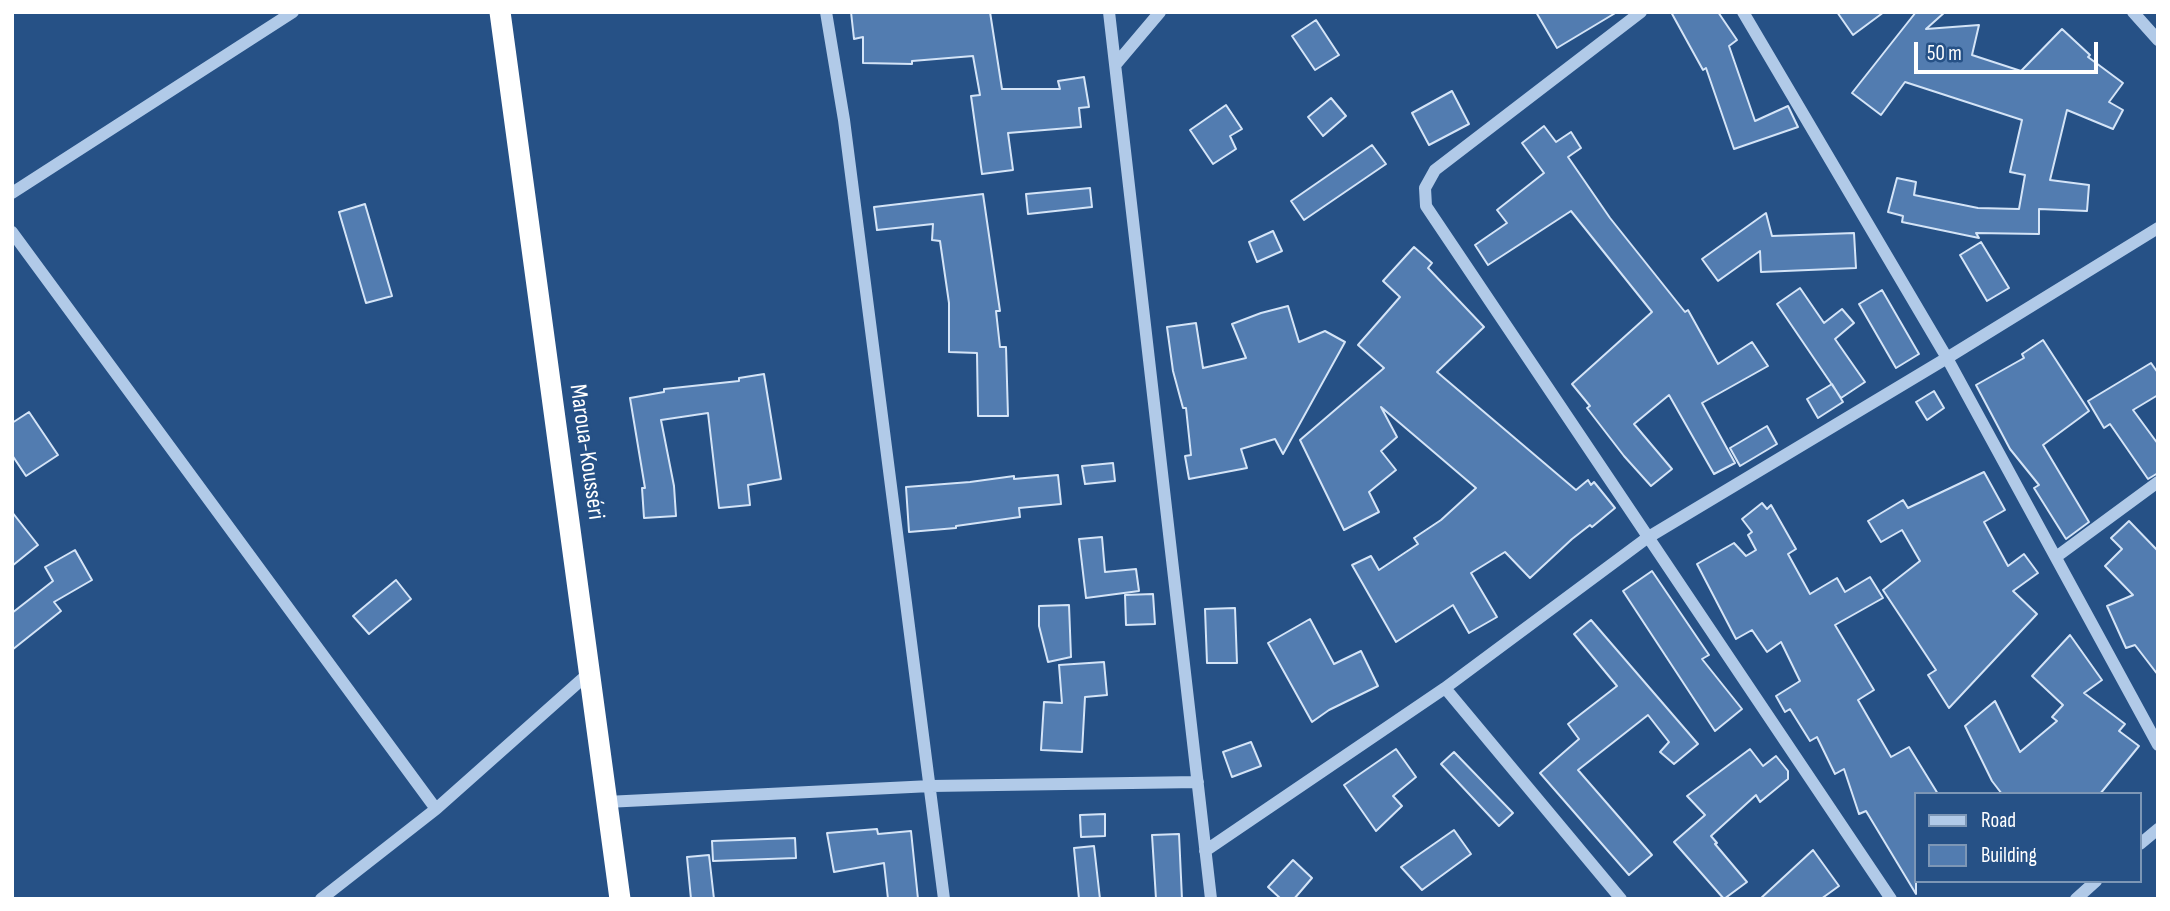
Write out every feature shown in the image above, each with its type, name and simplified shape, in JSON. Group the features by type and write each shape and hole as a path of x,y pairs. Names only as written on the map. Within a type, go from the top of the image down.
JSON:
{"highway":[{"name":"Maroua-Kousséri","path":"500,12 620,899"}],"street":[{"path":"12,193 293,12"},
{"path":"826,12 844,120 944,899"},
{"path":"1109,12 1211,899"},
{"path":"1116,64 1160,12"},
{"path":"1641,12 1434,170 1425,188 1426,206 1891,899"},
{"path":"1743,12 1947,358 2158,745"},
{"path":"2133,12 2158,40"},
{"path":"1205,851 1445,688 1647,538 2158,229"},
{"path":"12,232 436,809"},
{"path":"2056,557 2158,481"},
{"path":"321,899 436,809 589,673"},
{"path":"1445,688 1621,899"},
{"path":"606,802 931,786 1198,782"},
{"path":"2142,842 2158,829"},
{"path":"2076,899 2094,883"}],"building":[{"path":"851,12 990,12 1002,89 1060,89 1058,81 1084,77 1089,107 1079,108 1081,127 1008,133 1013,170 982,174 971,96 980,95 973,56 912,61 912,64 863,63 863,37 854,39"},
{"path":"1536,12 1617,12 1557,48"},
{"path":"1671,12 1718,12 1737,40 1729,46 1755,121 1788,106 1798,127 1734,149 1706,68 1703,70"},
{"path":"1837,12 1884,12 1853,35"},
{"path":"1916,12 1945,12 1926,29 1979,25 1972,55 2021,71 2062,29 2090,55 2088,57 2123,83 2109,102 2123,110 2113,129 2067,110 2050,180 2089,185 2087,211 2039,209 2039,234 1976,233 1979,238 1902,222 1903,216 1888,212 1897,178 1916,182 1914,195 1978,208 2019,209 2025,175 2010,172 2022,120 1905,82 1881,115 1852,93"},
{"path":"1316,20 1339,55 1315,70 1292,36"},
{"path":"1452,91 1469,124 1429,145 1412,113"},
{"path":"1331,98 1346,116 1323,136 1308,117"},
{"path":"1226,105 1242,129 1230,136 1236,149 1213,164 1190,130"},
{"path":"1544,126 1556,142 1571,132 1581,148 1568,157 1610,218 1685,312 1688,310 1718,364 1752,342 1768,366 1702,403 1735,463 1714,474 1669,395 1634,424 1672,469 1651,486 1587,408 1590,406 1572,384 1652,312 1571,211 1488,265 1475,245 1507,223 1497,210 1544,173 1522,143"},
{"path":"1372,145 1386,164 1304,220 1291,201"},
{"path":"1090,188 1092,207 1028,214 1026,194"},
{"path":"983,194 1000,311 996,311 1000,347 1006,347 1008,416 978,416 977,353 949,352 949,303 940,241 932,240 933,224 877,230 874,207"},
{"path":"365,204 392,296 366,303 339,212"},
{"path":"1766,213 1772,236 1854,233 1856,268 1761,272 1760,251 1718,281 1702,259"},
{"path":"1273,231 1282,251 1257,262 1249,242"},
{"path":"1981,242 2009,288 1987,301 1960,255"},
{"path":"1414,247 1432,263 1428,268 1484,327 1437,372 1576,490 1588,480 1591,485 1594,482 1615,508 1572,539 1530,578 1505,552 1471,573 1497,617 1469,633 1453,605 1396,642 1352,565 1371,556 1379,570 1418,544 1414,538 1441,520 1476,488 1381,407 1397,437 1381,451 1396,470 1369,492 1379,512 1344,530 1300,440 1384,368 1358,345 1400,297 1383,281"},
{"path":"1800,288 1824,323 1842,309 1854,323 1835,339 1865,382 1841,398 1777,304"},
{"path":"1882,290 1919,354 1896,368 1859,304"},
{"path":"1288,306 1299,342 1325,331 1345,342 1283,454 1275,439 1241,449 1247,468 1189,479 1185,456 1191,455 1186,408 1183,408 1173,371 1167,327 1196,323 1203,368 1246,358 1232,324"},
{"path":"2043,340 2089,411 2043,445 2089,522 2066,539 2034,488 2039,485 2010,449 1976,385 2024,358 2022,354"},
{"path":"2151,363 2158,373 2158,395 2133,410 2158,444 2158,473 2148,479 2110,424 2104,428 2088,401"},
{"path":"764,374 781,479 748,485 750,505 719,508 708,413 661,420 674,486 676,516 644,518 642,488 645,488 630,398 664,392 664,389 739,381 739,378"},
{"path":"1832,384 1843,402 1818,418 1807,399"},
{"path":"1934,391 1944,408 1927,420 1916,402"},
{"path":"29,412 58,455 26,476 12,455 12,423"},
{"path":"1767,426 1777,444 1740,466 1730,448"},
{"path":"1113,463 1115,481 1085,484 1082,466"},
{"path":"1984,472 2005,510 1984,522 2008,566 2024,554 2038,573 2013,591 2037,614 1949,708 1928,675 1936,670 1883,590 1920,561 1902,530 1881,542 1868,521 1903,500 1908,508"},
{"path":"1058,475 1061,504 1019,508 1020,517 956,528 909,532 906,487 1014,476 1014,479"},
{"path":"1762,503 1767,509 1771,505 1796,549 1788,554 1810,594 1837,578 1845,592 1870,577 1883,598 1835,625 1874,690 1858,700 1891,757 1909,747 1937,792 1914,792 1916,894 1866,811 1859,814 1844,769 1835,774 1817,737 1810,741 1790,709 1785,712 1776,696 1800,681 1781,642 1767,652 1752,630 1736,639 1697,564 1734,543 1746,556 1756,550 1748,535 1752,532 1742,519"},
{"path":"12,512 38,545 12,566"},
{"path":"2129,521 2158,551 2158,675 2135,645 2126,648 2107,606 2133,595 2105,566 2122,549 2111,538"},
{"path":"1102,537 1105,572 1136,569 1139,591 1086,598 1079,539"},
{"path":"75,550 92,580 54,602 61,611 12,650 12,613 53,581 45,567"},
{"path":"1652,571 1709,655 1702,659 1742,709 1715,731 1623,591"},
{"path":"396,580 411,599 369,634 353,616"},
{"path":"1153,594 1155,624 1126,625 1125,595"},
{"path":"1069,605 1071,657 1048,662 1039,626 1039,606"},
{"path":"1235,608 1237,663 1207,663 1205,609"},
{"path":"1310,619 1334,664 1361,651 1378,686 1329,710 1312,722 1268,643"},
{"path":"1591,620 1698,744 1674,764 1660,752 1669,742 1648,715 1578,770 1652,855 1629,875 1540,773 1579,739 1568,724 1617,686 1574,634"},
{"path":"2070,635 2102,680 2084,693 2125,724 2119,731 2139,746 2102,792 2000,792 1992,781 1965,726 1995,701 2020,752 2057,721 2052,717 2063,705 2032,676"},
{"path":"1104,662 1107,695 1085,697 1082,752 1041,750 1044,702 1062,703 1059,665"},
{"path":"1251,742 1261,766 1232,777 1223,752"},
{"path":"1396,749 1416,777 1393,796 1402,806 1376,831 1344,785"},
{"path":"1750,749 1763,766 1776,756 1788,771 1788,779 1760,802 1756,795 1711,836 1747,882 1724,899 1674,842 1705,815 1687,796"},
{"path":"1454,752 1513,813 1499,826 1441,764"},
{"path":"1105,814 1105,836 1081,837 1080,815"},
{"path":"877,829 878,834 911,831 918,899 888,899 884,863 834,872 827,833"},
{"path":"1454,830 1471,854 1422,890 1401,867"},
{"path":"1179,834 1182,899 1156,899 1152,835"},
{"path":"795,838 796,858 713,861 712,841"},
{"path":"1094,846 1100,899 1079,899 1074,848"},
{"path":"1813,850 1839,886 1821,899 1760,899"},
{"path":"709,855 714,899 691,899 687,857"},
{"path":"1293,860 1312,878 1294,899 1281,899 1268,887"}]}
